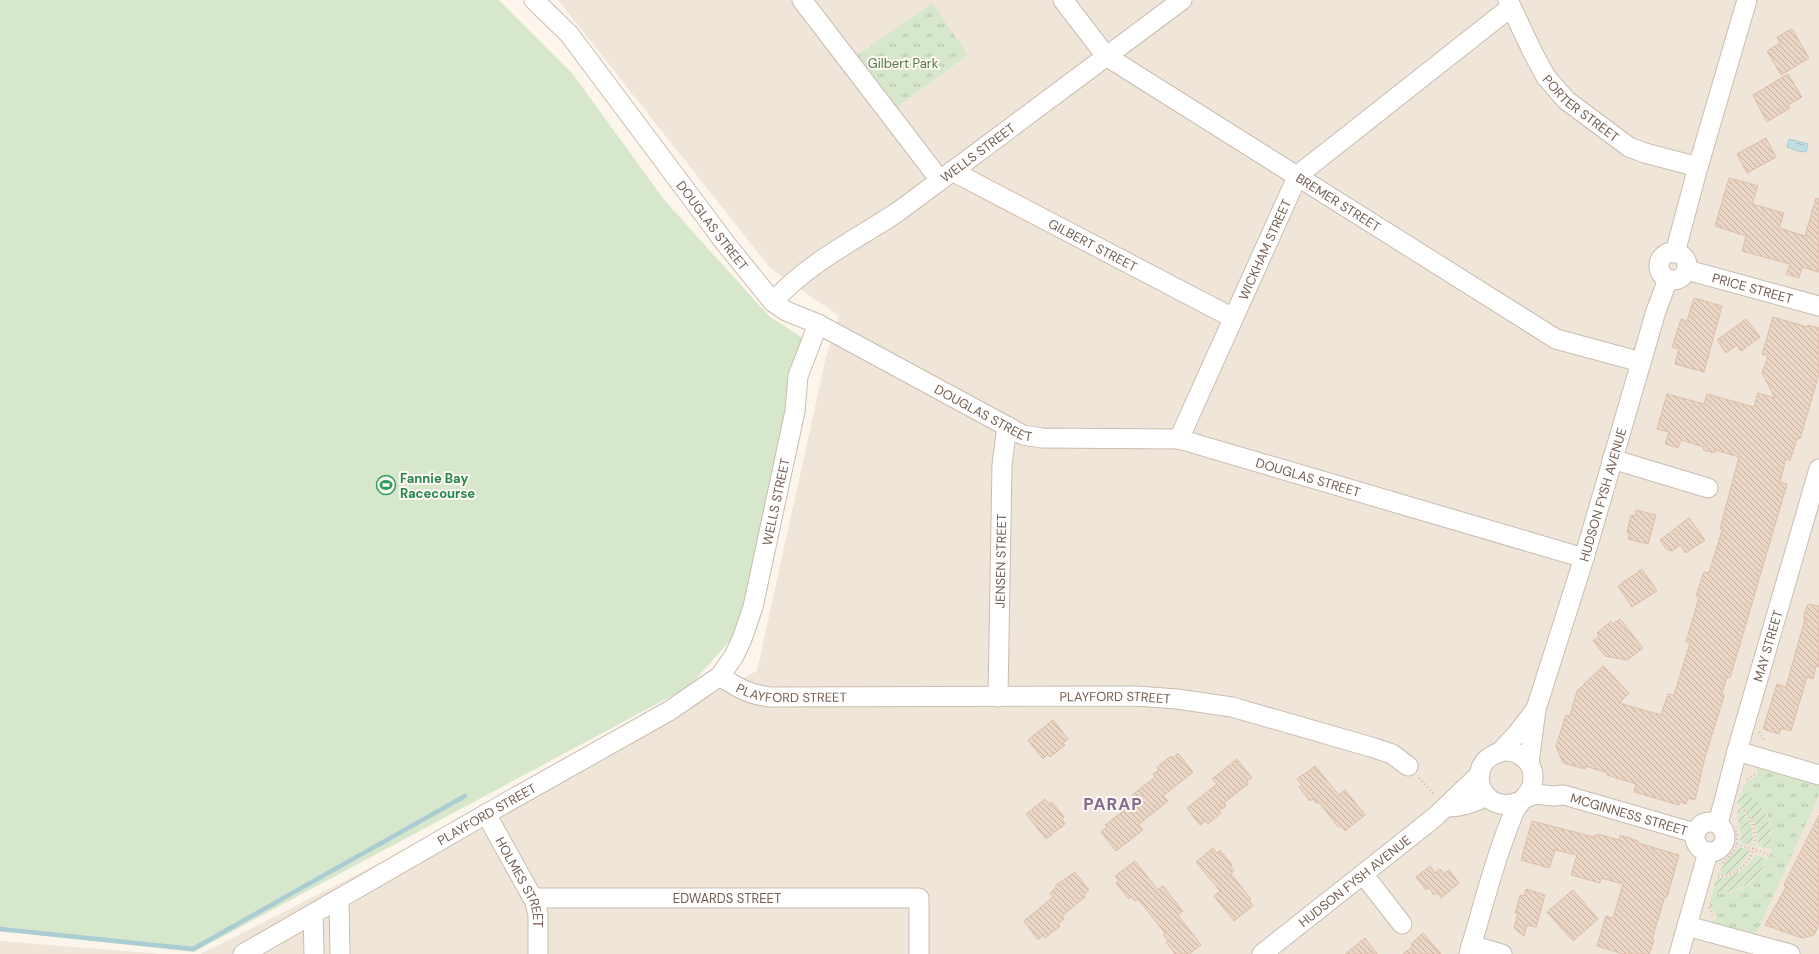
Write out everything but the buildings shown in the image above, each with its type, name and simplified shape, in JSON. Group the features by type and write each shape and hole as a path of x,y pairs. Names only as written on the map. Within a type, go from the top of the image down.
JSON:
{"street":[{"name":"DOUGLAS STREET","path":"534,0 569,34 726,244 773,302 786,311 818,324 1023,435 1031,437 1179,439 1584,558"},
{"name":"GILBERT STREET","path":"802,0 946,175 1233,318"},
{"name":"BREMER STREET","path":"1063,0 1106,56 1298,175 1556,339 1641,362"},
{"name":"WELLS STREET","path":"773,302 782,292 808,270 831,253 876,227 1182,0"},
{"path":"1676,253 1698,167 1746,0"},
{"name":"PORTER STREET","path":"1509,4 1546,77 1566,100 1629,147 1645,153 1698,167"},
{"name":"WICKHAM STREET","path":"1179,439 1298,175 1509,4"},
{"path":"1676,253 1685,259 1687,270 1677,280 1668,279 1662,274 1660,263 1664,256 1676,253"},
{"name":"PRICE STREET","path":"1687,270 1819,306"},
{"name":"HUDSON FYSH AVENUE","path":"1536,709 1584,558 1656,311 1668,279"},
{"name":"WELLS STREET","path":"720,676 731,661 739,645 753,607 795,412 798,376 818,324"},
{"name":"JENSEN STREET","path":"998,697 1002,465 1007,426"},
{"path":"1612,459 1708,488"},
{"name":"MAY STREET","path":"1727,824 1737,751 1819,469"},
{"name":"PLAYFORD STREET","path":"243,954 486,814 669,711 720,676 742,690 770,697 1136,696 1177,699 1232,707 1372,747 1392,754 1408,766"},
{"path":"1503,837 1490,799 1480,785 1480,774 1484,762 1488,758 1500,752 1516,735 1536,709"},
{"path":"1502,954 1470,949 1503,837 1521,801 1528,794 1533,783 1530,767 1536,709"},
{"path":"1737,751 1819,775"},
{"path":"1500,752 1516,753 1521,755 1530,767 1545,782 1554,786 1564,795"},
{"name":"HUDSON FYSH AVENUE","path":"1262,954 1447,807 1480,774"},
{"path":"1447,807 1460,807 1490,799 1508,805 1521,801 1535,794 1554,796 1564,795"},
{"name":"MCGINNESS STREET","path":"1564,795 1695,833"},
{"name":"HOLMES STREET","path":"486,814 534,898 538,915 538,954"},
{"path":"1679,954 1687,926 1715,859 1718,850 1724,842 1724,831 1727,824 1704,822 1695,833 1696,844 1715,859"},
{"path":"1362,874 1402,924"},
{"name":"EDWARDS STREET","path":"534,898 919,898 919,954"},
{"path":"339,899 340,954"},
{"path":"313,914 314,954"},
{"path":"1687,926 1790,954"}],"path":[{"path":"1743,781 1756,775 1753,768 1756,756"},
{"path":"1408,766 1447,807"},
{"path":"1717,870 1715,876 1726,876 1736,872 1744,865 1754,850 1756,838 1753,824 1744,811 1736,806 1735,810"},
{"path":"1727,824 1737,844 1768,854"},
{"path":"1715,859 1733,852 1737,844"},
{"path":"1706,931 1709,922 1714,916 1707,904"}],"shaded area":[{"path":"558,0 1819,0 1819,954 201,954 757,671 826,357 839,316 771,269"},
{"path":"0,941 162,954 0,954"}],"green space":[{"name":"Fannie Bay Racecourse","path":"0,0 499,0 572,73 665,201 769,316 804,339 739,630 690,686 194,952 0,931"},
{"name":"Gilbert Park","path":"932,3 968,55 894,109 855,57"},
{"path":"1756,766 1819,784 1819,795 1755,936 1712,922 1717,917 1709,904 1713,893 1731,893 1750,883 1758,875 1769,857 1772,846 1772,836 1771,825 1767,814 1752,797 1743,790 1746,782 1758,775"},
{"path":"1743,790 1757,802 1766,815 1771,830 1771,849 1758,846 1757,833 1753,822 1737,803"},
{"path":"1738,808 1746,816 1751,825 1752,846 1740,842 1741,833"},
{"path":"1739,847 1750,851 1741,864 1729,873 1718,875 1722,867"},
{"path":"1755,855 1768,859 1752,880 1739,889 1723,893 1713,893 1716,879 1728,877 1743,869"}],"water":[{"path":"1789,139 1808,144 1806,152 1787,147"}],"waterway":[{"path":"0,929 193,949 465,796"}],"place":[{"name":"Fannie Bay Racecourse","path":"386,485"}],"district":[{"name":"PARAP","path":"1113,804"}]}
